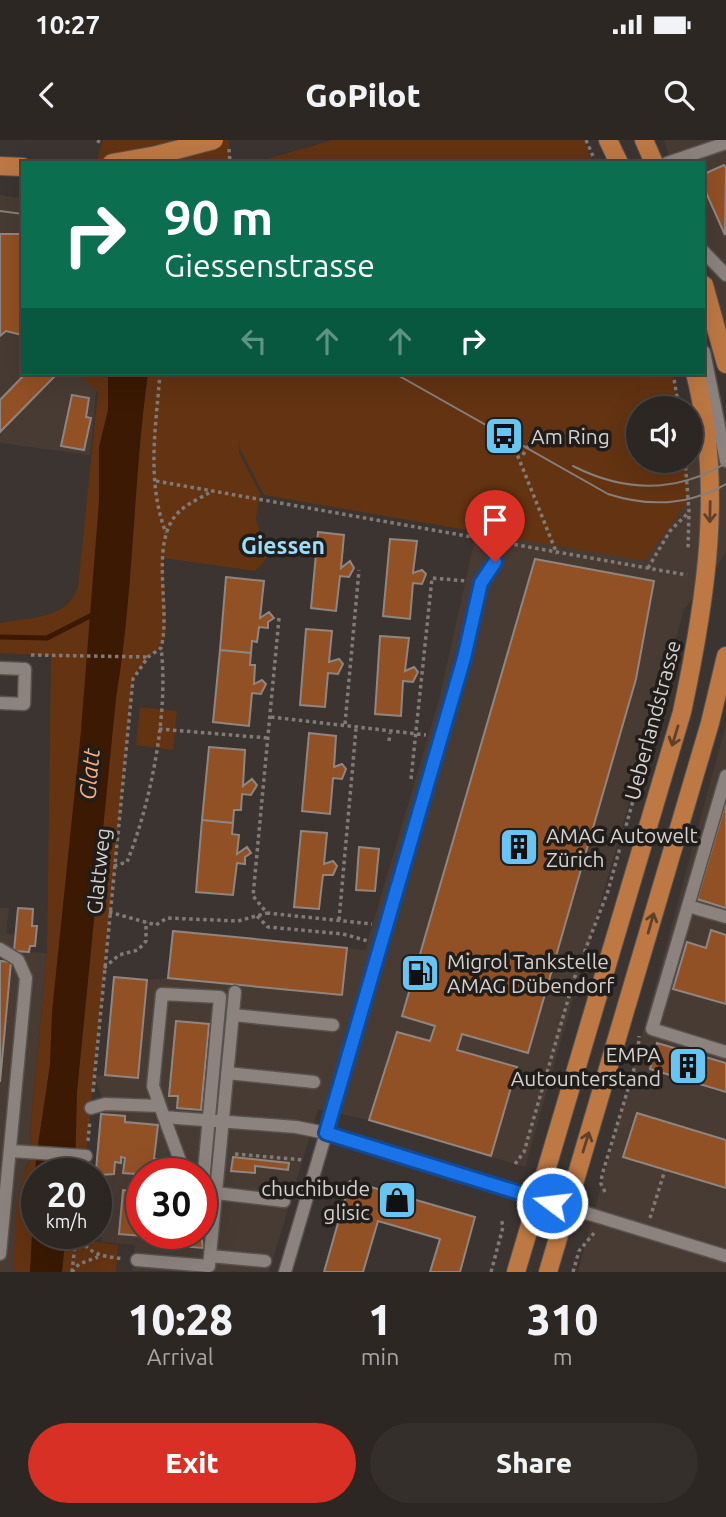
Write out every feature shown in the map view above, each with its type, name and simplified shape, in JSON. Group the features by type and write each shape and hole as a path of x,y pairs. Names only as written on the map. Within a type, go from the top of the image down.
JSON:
{"main road":[{"path":"122,161 214,140"},
{"path":"608,140 619,161"},
{"path":"644,140 653,161"},
{"path":"0,166 21,167"},
{"path":"705,289 726,364"},
{"name":"Ueberlandstrasse","path":"516,1272 682,712 700,627 707,583 710,492 695,375"},
{"path":"548,1272 706,736 726,656"}],"street":[{"path":"673,161 726,143"},
{"path":"705,253 726,275"},
{"path":"705,357 726,461"},
{"path":"285,1272 464,658 481,583 495,562"},
{"path":"0,668 25,669 24,704 0,702"},
{"path":"726,776 652,1029 726,1052"},
{"path":"688,906 726,917"},
{"path":"0,950 18,960 26,978 0,1254"},
{"path":"217,1180 235,992"},
{"path":"179,1158 153,1086 162,994 220,998 205,1158"},
{"path":"233,1015 333,1025"},
{"path":"227,1073 314,1082"},
{"path":"91,1108 105,1104 222,1123 296,1127 326,1133 726,1256"},
{"path":"11,1151 82,1156"},
{"path":"217,1194 284,1200"},
{"path":"138,1260 209,1266 211,1249"},
{"path":"210,1256 265,1261"}],"path":[{"path":"586,140 595,161"},
{"path":"160,375 152,468 160,517 166,533"},
{"path":"673,375 676,396"},
{"path":"523,455 533,436"},
{"path":"515,449 552,537 556,554"},
{"path":"685,588 690,511 686,473"},
{"path":"156,481 209,493 687,575"},
{"path":"114,866 127,862 139,832 159,729 166,684 161,648 166,631 163,558 166,533 182,509 209,493"},
{"path":"648,568 670,531 690,511"},
{"path":"345,724 359,570"},
{"path":"411,786 414,733 432,578 470,582"},
{"path":"267,914 253,895 279,618"},
{"name":"Glattweg","path":"82,1156 91,1108 133,679 148,657 161,648"},
{"path":"51,655 148,657"},
{"path":"516,1164 524,1152 574,979 608,891 674,656"},
{"path":"271,717 431,736"},
{"path":"159,729 268,738"},
{"path":"339,920 356,729"},
{"path":"389,741 390,733"},
{"path":"109,912 156,925 167,918 238,922 267,914 376,924"},
{"path":"257,916 268,928 343,934 370,942"},
{"path":"104,968 120,955 138,950 146,941 146,922"},
{"path":"219,1153 317,1161"},
{"path":"654,1205 664,1170"},
{"path":"491,1272 503,1227 501,1217"},
{"path":"573,1272 579,1251 594,1233"},
{"path":"72,1272 75,1249"},
{"path":"85,1249 100,1257"},
{"path":"72,1272 79,1264 100,1257 138,1260"}],"shaded area":[{"path":"103,140 229,140 230,161 97,161"},
{"path":"333,140 584,140 592,161 260,161"},
{"path":"664,140 726,140 726,329 705,257 705,161 670,161"},
{"path":"0,195 21,198 21,375 98,375 90,455 0,443"},
{"path":"80,375 673,375 677,396 626,396 626,473 686,473 689,499 645,561 264,495 240,449 240,439 239,453 260,493 256,519 267,558 255,571 163,558 166,631 161,648 148,657 133,679 86,1158 32,1158 30,1133 47,953 51,656 0,653 0,623 35,618 56,611 73,598 78,587 98,392"},
{"path":"726,438 726,553 684,610 525,1167 369,1120 318,1109 269,1272 132,1271 135,1249 217,1249 217,1158 126,1158 126,1244 112,1243 112,1158 97,1158 101,1114 107,1114 95,1077 105,1075 114,977 147,980 168,978 173,931 365,950 439,700 476,534 635,473 703,473 703,447"},
{"path":"140,707 177,711 173,750 136,745"},
{"path":"726,724 726,1272 578,1272"},
{"path":"0,908 9,908 6,933 15,934 14,951 47,953 30,1133 32,1158 21,1158 21,1190 13,1272 0,1272"},
{"path":"21,1187 21,1249 112,1249 112,1244 118,1245 116,1272 73,1272 75,1254 72,1272 13,1272"}],"water":[{"name":"Glatt","path":"108,375 148,375 122,658 77,1092 75,1158 36,1158 50,1065 52,1012 81,731 99,501 99,447 108,410"},
{"path":"31,1249 64,1249 62,1272 30,1272"}],"building":[{"path":"724,165 726,168 725,235 705,190 705,174"},
{"path":"0,234 21,234 21,335 6,331 0,336"},
{"path":"24,375 55,376 0,432 0,400"},
{"path":"72,395 89,398 86,417 91,418 84,450 61,446"},
{"path":"318,532 344,535 341,568 350,561 354,568 349,577 340,576 336,611 311,608"},
{"path":"390,539 417,541 413,573 422,570 426,574 422,584 413,583 410,619 383,616"},
{"name":"AMAG Autowelt Zürich","path":"535,559 654,581 636,679 528,1053 462,1034 457,1050 517,1067 491,1156 369,1120 397,1032 430,1041 435,1026 402,1016"},
{"path":"226,577 264,581 260,618 269,612 274,618 268,622 268,628 259,627 257,642 252,641 251,653 220,650"},
{"path":"306,629 332,631 329,662 339,659 343,664 338,674 328,673 325,707 300,705"},
{"path":"380,636 409,638 405,671 414,667 418,672 413,682 403,681 401,716 375,714"},
{"path":"220,650 251,653 250,665 255,665 254,684 262,680 266,684 261,694 252,693 249,726 213,722"},
{"path":"309,733 336,736 334,767 342,764 346,769 342,779 333,778 330,814 302,811"},
{"path":"209,747 245,750 243,786 252,779 257,785 251,795 242,794 241,810 234,810 233,823 202,820"},
{"path":"726,801 726,908 697,899"},
{"path":"202,820 233,823 232,834 239,835 237,854 247,847 251,853 245,857 245,864 237,863 233,895 196,892"},
{"path":"301,831 327,833 324,864 333,861 337,866 333,875 323,875 319,909 294,907"},
{"path":"359,847 379,849 375,891 356,890"},
{"path":"18,908 33,909 32,926 37,926 35,946 30,946 29,952 14,951"},
{"path":"711,930 726,935 726,1004 673,989 687,942 706,948"},
{"path":"173,931 347,948 342,995 168,978"},
{"path":"0,961 11,962 0,1082"},
{"path":"114,977 147,980 138,1078 105,1075"},
{"path":"176,1021 209,1024 201,1110 177,1108 178,1096 169,1096"},
{"name":"EMPA Autounterstand","path":"657,1043 726,1063 726,1092 650,1069"},
{"path":"637,1113 726,1140 726,1188 623,1157"},
{"path":"101,1114 125,1116 125,1122 158,1125 154,1158 126,1158 126,1173 123,1173 125,1158 121,1157 121,1163 115,1162 112,1174 112,1158 97,1158"},
{"path":"233,1157 289,1163 288,1170 255,1166 255,1173 231,1171"},
{"path":"350,1181 475,1217 460,1272 430,1272 440,1239 378,1221 363,1272 324,1272"},
{"path":"123,1190 126,1190 126,1235 119,1234"}],"waterway":[{"path":"0,637 47,638 96,613"}],"tram line":[{"path":"0,211 21,214"},
{"path":"398,375 608,494 638,501 668,502 698,496 726,484"},
{"path":"573,466 611,481 650,486 688,480 726,463"}],"place":[{"name":"Am Ring","path":"504,436"},
{"name":"AMAG Autowelt Zürich","path":"519,847"},
{"name":"Migrol Tankstelle AMAG Dübendorf","path":"420,973"},
{"name":"EMPA Autounterstand","path":"688,1066"},
{"name":"chuchibude glisic","path":"397,1200"}],"district":[{"name":"Giessen","path":"283,545"}],"route":[{"path":"495,562 481,583 464,658 326,1133 552,1203"}]}
